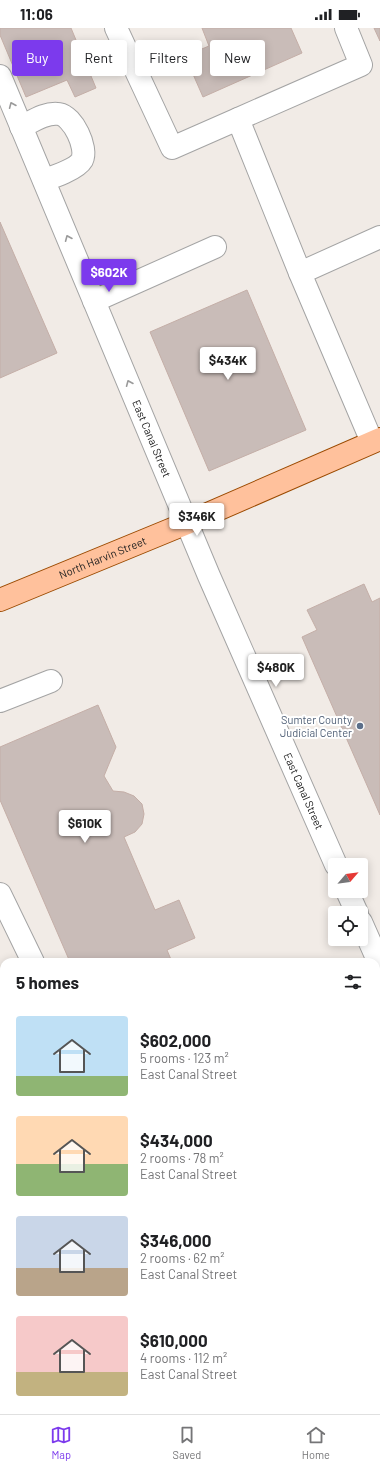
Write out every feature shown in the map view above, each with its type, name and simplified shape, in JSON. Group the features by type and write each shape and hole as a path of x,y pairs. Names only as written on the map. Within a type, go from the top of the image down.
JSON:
{"main road":[{"name":"North Harvin Street","path":"0,600 187,523 376,440"}],"street":[{"path":"116,28 172,148 361,66 346,28"},
{"name":"East Canal Street","path":"0,76 212,584 333,858"},
{"path":"21,127 46,115 60,114 72,122 84,147 82,160 75,167 44,180"},
{"path":"238,119 300,273 376,440"},
{"path":"300,273 380,237"},
{"path":"94,301 215,247"},
{"path":"0,701 51,680"},
{"path":"0,894 31,958"},
{"path":"368,938 377,958"}],"building":[{"path":"0,28 71,28 76,40 71,40 71,76 91,76 96,88 75,97 67,80 26,97 17,76 63,76 63,40 12,40 12,64 0,35"},
{"path":"202,28 291,28 302,53 265,69 265,40 210,40 210,76 250,76 203,97 194,76 202,76 202,49 209,46"},
{"path":"374,28 380,28 380,41"},
{"path":"0,222 57,353 0,378"},
{"path":"247,290 306,430 209,471 150,332"},
{"name":"Sumter County Judicial Center","path":"364,584 372,602 380,598 380,815 302,637 317,630 307,610"},
{"path":"98,705 116,747 104,776 113,791 124,792 134,796 142,804 144,814 142,824 135,832 124,837 155,910 179,900 195,938 167,950 170,958 68,958 0,800 0,747"}],"place":[{"name":"Sumter County Judicial Center","path":"360,726"}]}
